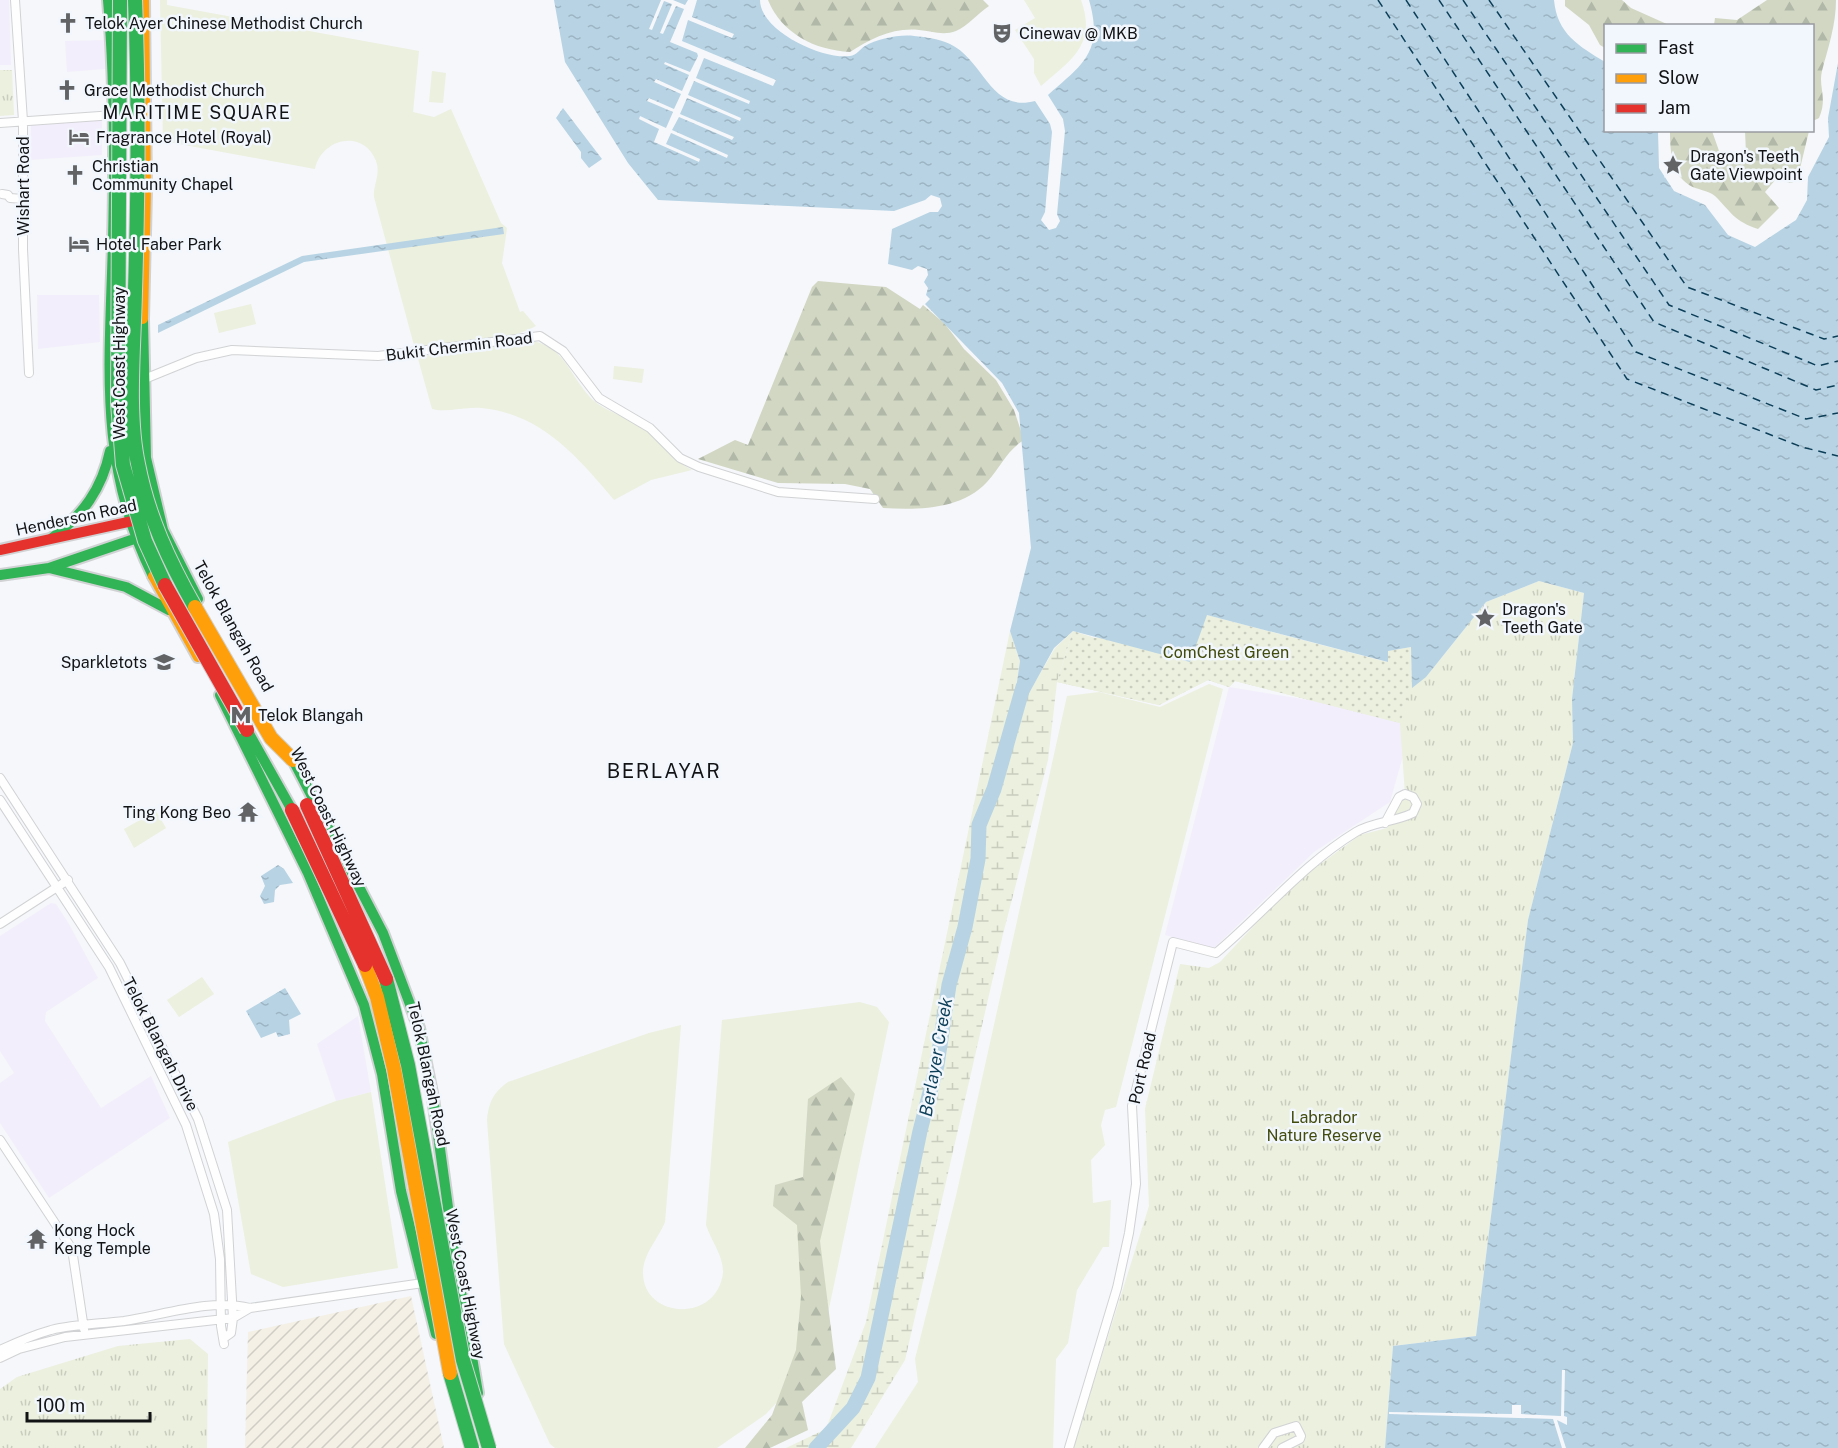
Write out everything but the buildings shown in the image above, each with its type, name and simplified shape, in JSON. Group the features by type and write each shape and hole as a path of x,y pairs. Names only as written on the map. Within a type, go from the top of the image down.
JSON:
{"main road":[{"path":"108,0 114,115 109,403 116,472 136,538 170,611 210,676 308,873 364,1005 391,1124 401,1191 466,1448"},
{"name":"West Coast Highway","path":"120,0 118,403 123,465 131,498 145,541 168,591 292,810 356,941 377,997 394,1070 447,1364 472,1448"},
{"path":"128,0 145,168"},
{"name":"West Coast Highway","path":"135,0 138,157 133,396 137,462 151,517 169,561 271,738 330,853 391,992 408,1065 463,1360 489,1448"},
{"name":"Telok Blangah Road","path":"144,0 146,458 161,524 231,657 294,766 358,897 395,992 478,1393 496,1448"},
{"path":"52,538 73,522 94,498 105,477 112,441"},
{"name":"Henderson Road","path":"0,550 129,521 161,524"},
{"name":"Henderson Road","path":"0,575 49,568 136,538 161,524"},
{"path":"49,568 121,583 147,595 170,611"},
{"path":"210,676 216,661 231,657"},
{"path":"271,738 293,759 364,893 400,975 419,1028 426,1060 478,1393"},
{"path":"391,1124 399,1118 421,1115"}],"street":[{"name":"Wishart Road","path":"15,0 23,121 29,373"},
{"path":"0,123 114,115"},
{"path":"5,194 10,198 23,195"},
{"name":"Bukit Chermin Road","path":"109,403 120,392 144,379 196,358 232,350 378,356 540,336 563,351 599,398 650,428 680,458 699,467 778,492 875,499"},
{"name":"Telok Blangah Drive","path":"0,778 120,963 198,1119 226,1210 234,1318 231,1333 224,1341 220,1320 220,1259 214,1215 186,1125 109,967 0,800"},
{"path":"1385,823 1401,795 1413,797 1417,804 1415,811 1407,816 1399,813 1395,806"},
{"name":"Port Road","path":"1070,1448 1117,1288 1129,1233 1136,1184 1132,1106 1173,942 1216,953 1308,866 1358,830 1407,816"},
{"path":"0,924 68,880"},
{"path":"0,1140 72,1249 85,1335"},
{"path":"0,1350 40,1333 83,1324 125,1321 220,1304 234,1304 250,1308 423,1283"},
{"path":"0,1359 33,1344 85,1335 234,1318 250,1308"},
{"path":"1263,1448 1274,1433 1296,1426 1301,1436 1282,1448"}],"shaded area":[{"path":"0,0 9,0 11,65 0,65"},
{"path":"105,40 105,69 67,72 65,41"},
{"path":"102,117 102,155 30,160 31,125"},
{"path":"37,295 99,295 100,342 38,349"},
{"path":"1229,687 1414,717 1390,802 1314,852 1214,948 1165,935"},
{"path":"51,903 56,904 69,924 98,978 46,1012 45,1021 101,1108 151,1076 170,1118 49,1198 0,1123 0,1083 14,1073 0,1051 0,936"},
{"path":"358,1016 371,1092 336,1101 317,1044"},
{"path":"411,1296 444,1448 245,1448 248,1332"}],"green space":[{"path":"160,0 167,0 167,5 419,51 413,112 434,117 451,109 501,223 507,228 502,263 520,312 523,311 536,326 493,340 415,349 374,197 376,161 362,144 343,141 334,145 325,150 315,169 163,141"},
{"path":"768,0 983,0 989,6 956,31 942,33 900,30 874,39 850,52 824,48 801,38 782,22"},
{"path":"1024,0 1081,0 1085,16 1086,29 1078,50 1041,86 1034,73 1034,59 1015,30 1035,18"},
{"path":"1565,0 1622,0 1631,8 1667,24 1604,24 1604,47 1600,45 1589,25 1565,6"},
{"path":"1767,0 1836,0 1833,27 1821,77 1823,104 1819,118 1814,120 1814,24 1714,24 1715,18 1737,20"},
{"path":"0,70 12,70 14,115 0,116"},
{"path":"432,71 446,73 443,103 429,102"},
{"path":"1670,132 1712,132 1724,165 1746,153 1745,132 1809,132 1797,181 1790,183 1776,179 1765,192 1779,208 1758,229 1738,220 1712,194 1692,187 1683,180 1675,168 1670,146"},
{"path":"818,281 886,287 920,309 923,305 945,324 964,349 996,380 1014,410 1024,440 1013,449 977,491 952,503 938,506 910,509 883,508 870,489 845,484 778,483 698,459 735,440 748,445 812,287"},
{"path":"251,304 256,324 219,333 214,313"},
{"path":"527,340 549,347 557,353 595,402 648,431 679,462 692,470 651,480 614,500 557,440 522,419 482,408 432,409 417,355"},
{"path":"614,366 644,369 642,383 613,379"},
{"name":"Labrador Nature Reserve","path":"1539,581 1584,593 1572,699 1573,743 1528,920 1476,1336 1393,1346 1385,1448 1073,1448 1149,1206 1145,1109 1180,964 1209,968 1220,962 1293,884 1360,835 1387,828 1395,806 1405,794 1400,723 1235,681 1229,687 1208,680 1159,705 1057,682 1426,677 1486,602"},
{"name":"ComChest Green","path":"1207,615 1387,662 1387,651 1411,647 1412,688 1400,723 1235,681 1229,687 1208,680 1159,705 1057,682 1073,631 1095,638"},
{"path":"1010,631 1020,661 1014,703 1021,706 1055,648 1073,631 1057,682 1048,760 1003,934 905,1360 851,1448 786,1448 826,1429 866,1322"},
{"path":"1209,684 1223,689 1116,1107 1105,1110 1101,1125 1105,1145 1091,1160 1093,1203 1111,1200 1109,1247 1103,1247 1077,1290 1068,1343 1056,1359 1053,1448 875,1448 918,1382 915,1359 956,1196 1067,696 1099,692 1160,707"},
{"path":"156,811 166,828 134,848 124,829"},
{"path":"202,977 214,994 179,1017 167,1000"},
{"path":"860,1002 877,1007 889,1022 827,1318 791,1387 766,1414 717,1448 555,1448 550,1444 504,1344 487,1120 495,1094 508,1082 649,1033 681,1025 665,1222 649,1252 643,1271 646,1287 654,1299 666,1306 680,1309 695,1307 708,1301 718,1290 723,1273 719,1255 706,1225 722,1020"},
{"path":"841,1077 855,1094 820,1241 836,1369 802,1402 808,1430 770,1448 745,1448 772,1415 796,1350 801,1296 797,1225 773,1206 775,1185 803,1177 808,1099"},
{"path":"371,1092 398,1268 283,1287 251,1274 228,1142 336,1101"},
{"path":"190,1339 208,1354 207,1448 0,1448 0,1389 17,1377 118,1346"}],"water":[{"path":"554,0 760,0 763,11 770,22 781,32 810,48 838,56 850,56 870,43 896,36 923,37 950,44 971,61 997,92 1020,103 1035,101 1050,124 1052,132 1045,212 1041,220 1049,230 1056,228 1060,221 1057,214 1065,131 1063,119 1048,95 1080,65 1092,45 1094,32 1089,0 1554,0 1560,22 1571,38 1604,61 1604,132 1658,132 1659,168 1674,191 1705,205 1728,235 1755,247 1796,220 1807,200 1808,177 1829,137 1828,118 1838,63 1838,1448 1385,1448 1393,1346 1476,1336 1528,920 1573,743 1572,699 1584,593 1539,581 1486,602 1426,677 1412,688 1411,647 1388,651 1388,662 1207,615 1190,662 1073,631 1054,648 1022,706 1014,703 1020,661 1010,631 1031,548 1019,413 1002,383 925,304 930,299 926,295 928,288 924,282 928,275 927,269 918,266 912,270 888,264 892,229 930,212 938,212 942,206 940,198 931,195 925,200 894,211 658,200 628,163 565,62"},
{"path":"563,108 602,159 589,168 581,158 581,152 556,118"},
{"path":"503,227 504,234 304,262 158,333 158,325 302,256"},
{"path":"278,865 284,869 293,883 280,885 275,890 274,902 264,904 260,896 265,886 261,876"},
{"path":"285,988 301,1014 289,1020 290,1034 278,1037 276,1032 261,1038 246,1011"}],"pier":[{"path":"661,0 673,0 685,5 688,0 697,0 692,17 734,34 732,38 688,20 682,41 776,80 773,86 704,58 696,78 750,101 749,104 694,81 688,95 741,118 740,121 687,98 680,114 734,137 732,140 679,117 672,130 728,155 727,158 671,133 666,144 700,159 699,162 654,142 659,129 639,119 640,116 666,128 673,112 647,101 649,98 674,109 681,94 654,82 656,79 682,91 689,75 664,64 665,62 690,72 698,56 697,53 670,42 684,9 676,6 663,34 660,33 672,4 664,1 652,30 649,29"},
{"path":"1562,1370 1565,1370 1564,1416 1567,1417 1567,1425 1557,1420 1566,1448 1562,1448 1553,1419 1389,1414 1389,1412 1512,1414 1512,1405 1521,1405 1521,1414 1561,1416"}],"waterway":[{"name":"Berlayer Creek","path":"816,1448 853,1408 868,1378 920,1131 937,1065 949,985 965,927 978,859 979,825 994,789 1023,687"}],"ferry route":[{"path":"1378,0 1627,379 1802,447 1838,456"},
{"path":"1406,0 1636,352 1806,419 1838,413"},
{"path":"1439,0 1654,322 1816,390 1838,385"},
{"path":"1463,0 1669,305 1818,366 1838,361"},
{"path":"1489,0 1687,287 1824,339 1838,336"}],"traffic: fast":[{"path":"108,0 114,151 110,329 111,412 115,453 123,493 135,534 153,576"},
{"path":"120,0 118,403 123,465 145,541 165,585"},
{"path":"135,0 137,182 132,378 135,444 147,502 168,555 195,607"},
{"path":"143,319 146,458 163,530 198,599"},
{"path":"52,538 73,520 90,500 102,477 110,451"},
{"path":"0,575 49,568 143,536"},
{"path":"49,568 126,587 169,610"},
{"path":"220,695 308,873 364,1005 382,1074 401,1191 436,1334"},
{"path":"247,730 292,810"},
{"path":"293,760 383,933 419,1028 433,1098 453,1244 478,1393"},
{"path":"386,979 408,1065 463,1360 489,1448"},
{"path":"450,1373 472,1448"}],"traffic: slow":[{"path":"143,319 146,190 144,0"},
{"path":"153,576 198,657"},
{"path":"195,607 271,738 293,760"},
{"path":"365,965 377,997 394,1069 450,1373"}],"traffic: jam":[{"path":"0,550 137,520"},
{"path":"165,585 247,730"},
{"path":"307,805 386,979"},
{"path":"292,810 365,965"}],"place":[{"name":"Telok Ayer Chinese Methodist Church","path":"68,23"},
{"name":"Cinewav @ MKB","path":"1002,33"},
{"name":"Grace Methodist Church","path":"67,90"},
{"name":"Fragrance Hotel (Royal)","path":"79,137"},
{"name":"Dragon's Teeth Gate Viewpoint","path":"1673,165"},
{"name":"Christian Community Chapel","path":"75,175"},
{"name":"Hotel Faber Park","path":"79,244"},
{"name":"Dragon's Teeth Gate","path":"1485,618"},
{"name":"Sparkletots","path":"164,662"},
{"name":"Telok Blangah","path":"241,715"},
{"name":"Ting Kong Beo","path":"248,812"},
{"name":"Kong Hock Keng Temple","path":"37,1239"}],"district":[{"name":"MARITIME SQUARE","path":"197,113"},
{"name":"BERLAYAR","path":"664,771"}]}
